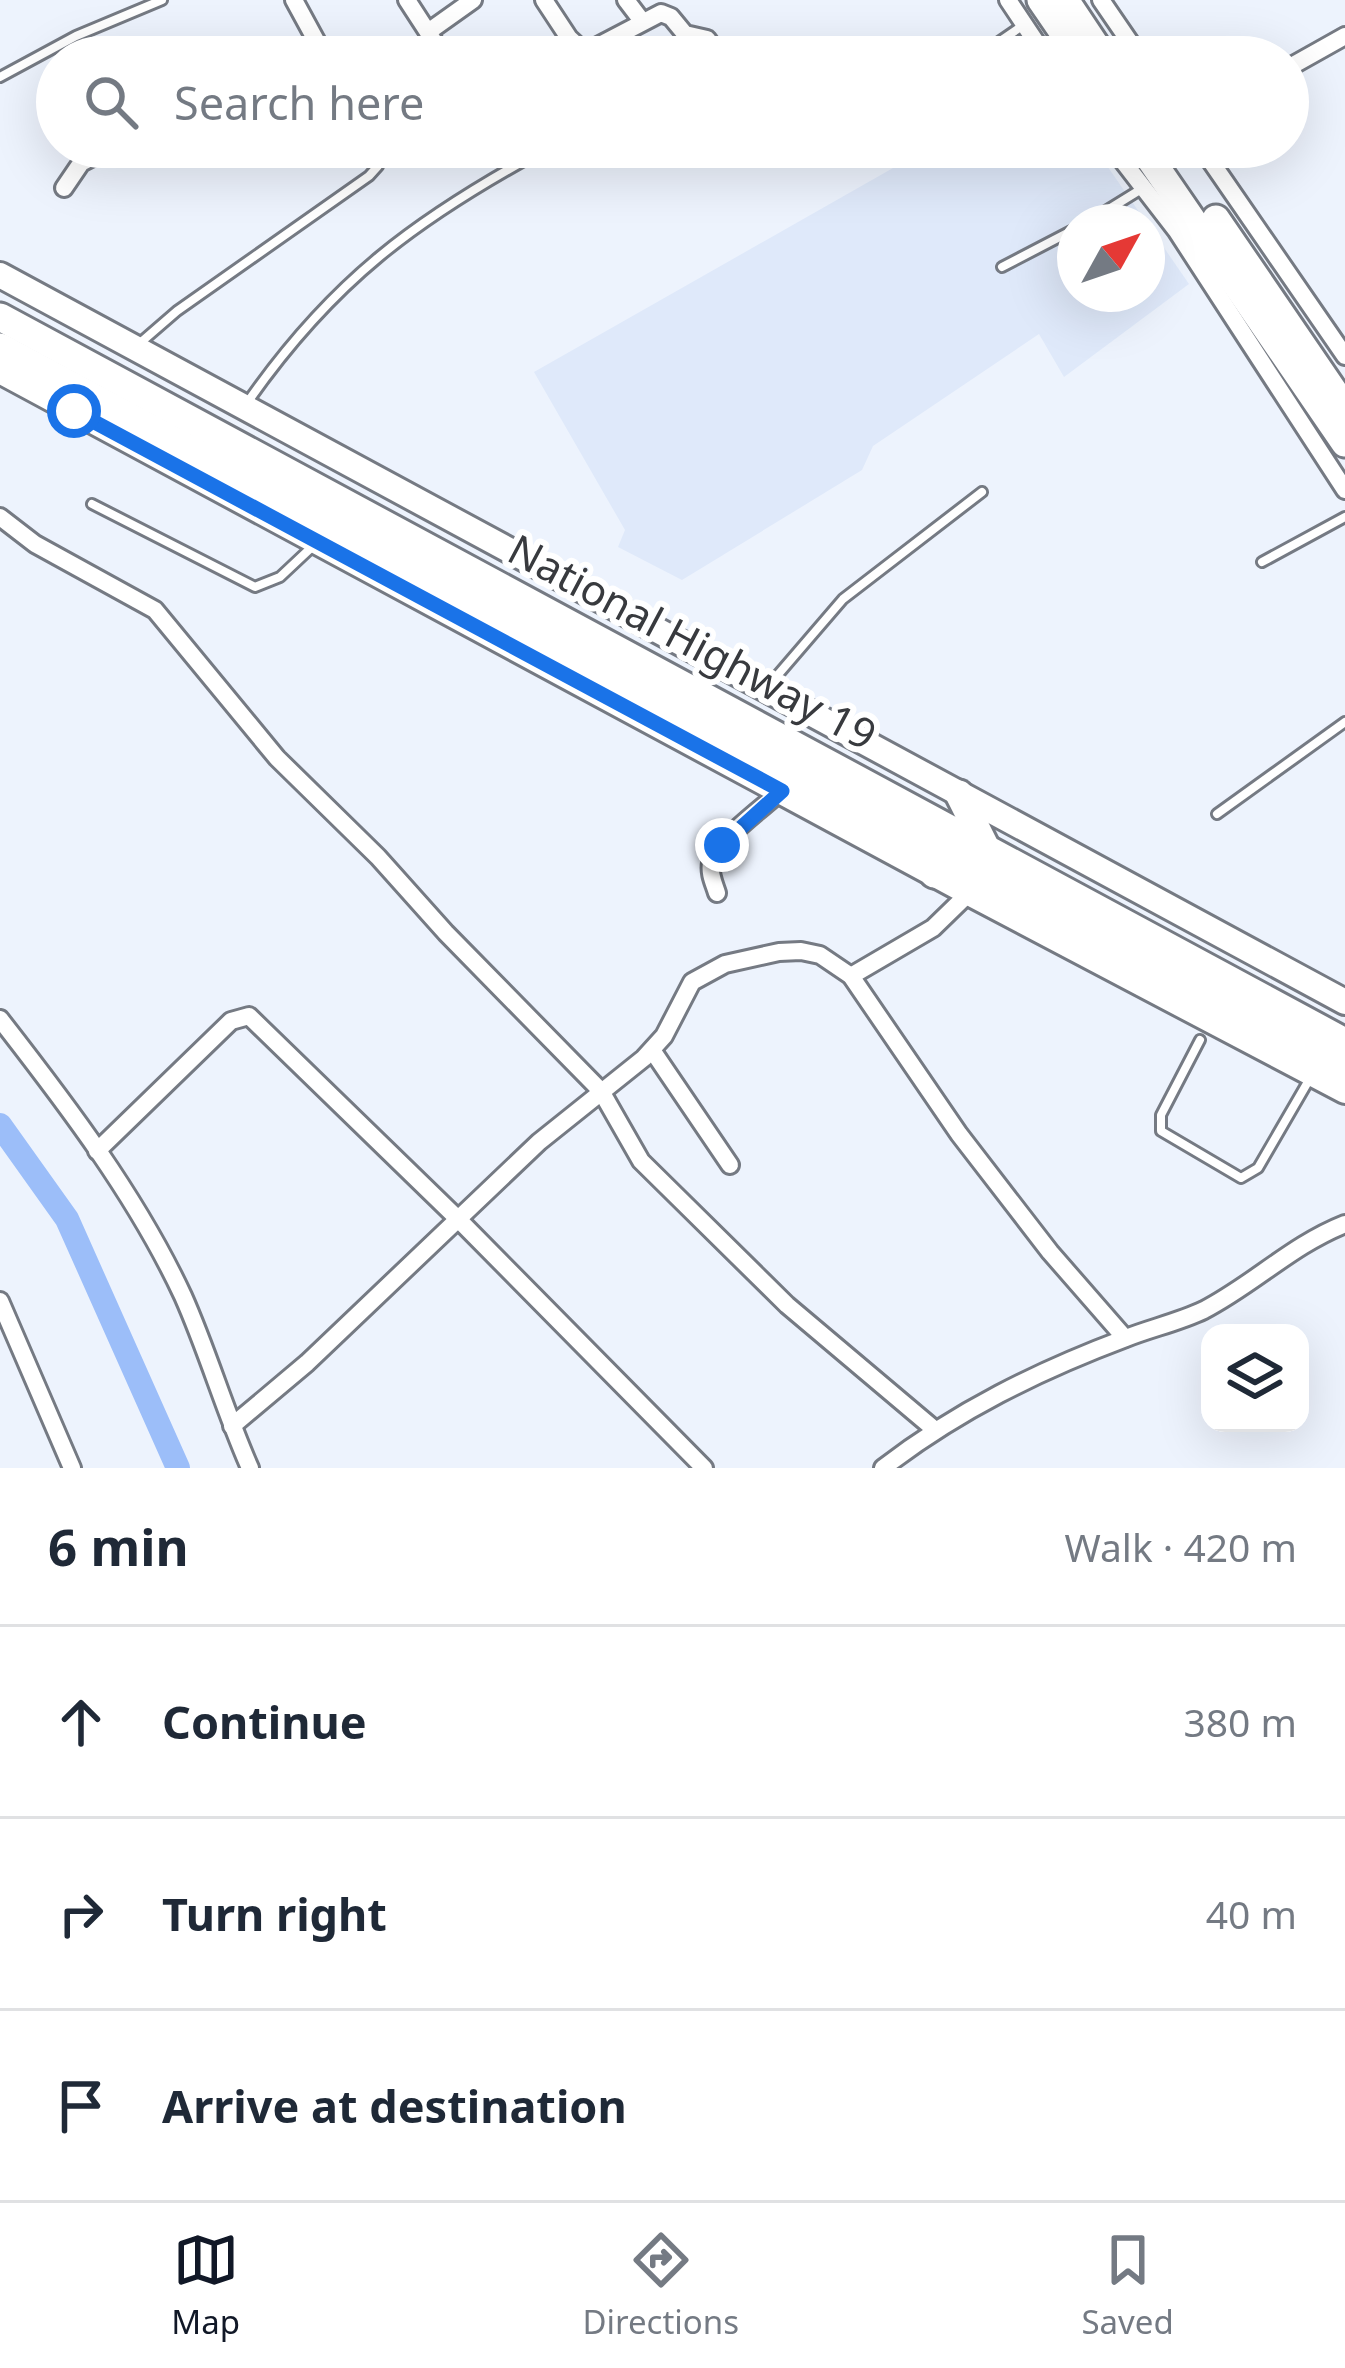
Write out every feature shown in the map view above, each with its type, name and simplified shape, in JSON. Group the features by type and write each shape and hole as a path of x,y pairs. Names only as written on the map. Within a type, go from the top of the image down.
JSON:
{"highway":[{"path":"1046,6 1066,36"},
{"path":"1046,6 1080,36"},
{"path":"1156,168 1345,443"},
{"path":"1179,168 1345,408"},
{"name":"National Highway 19","path":"0,316 975,868 1345,1042"},
{"path":"0,347 1345,1070"},
{"path":"959,794 975,868"},
{"path":"934,874 975,868"}],"main road":[{"path":"0,275 1345,1002"},
{"path":"0,371 934,874"},
{"path":"975,868 1345,1090"}],"street":[{"path":"407,0 427,36"},
{"path":"444,36 472,0"},
{"path":"544,0 568,36"},
{"path":"626,0 642,21"},
{"path":"1008,0 1046,6"},
{"path":"1101,0 1126,36"},
{"path":"300,2 315,36"},
{"path":"615,36 667,14 685,34 694,36"},
{"path":"1309,56 1345,36"},
{"path":"64,188 78,168"},
{"path":"1128,168 1345,490"},
{"path":"1215,168 1345,356"},
{"path":"0,517 35,544 155,610 312,796 378,857 446,933 602,1090 641,1161 805,1321 934,1429"},
{"path":"717,893 710,872 712,859 782,791"},
{"path":"851,976 933,928 975,868"},
{"path":"232,1426 308,1363 539,1142 652,1050 692,982 725,964 801,950 838,964 851,976 959,1135 1050,1252 1125,1338"},
{"path":"97,1151 231,1021 249,1016 704,1468"},
{"path":"0,1019 97,1151 182,1295 250,1468"},
{"path":"652,1050 730,1165"},
{"path":"883,1468 976,1403 1125,1338 1199,1312 1228,1297 1298,1246 1345,1224"},
{"path":"0,1301 73,1468"}],"lane":[{"path":"76,36 162,0"},
{"path":"1005,36 1046,6"},
{"path":"0,77 36,58"},
{"path":"134,349 177,311 376,168"},
{"path":"244,407 281,354 392,243 464,192 509,168"},
{"path":"1118,204 1144,188"},
{"path":"1001,266 1057,238"},
{"path":"766,690 843,599 982,492"},
{"path":"92,504 255,587 280,577 318,541"},
{"path":"1262,562 1345,517"},
{"path":"1216,814 1345,722"},
{"path":"1200,1040 1161,1115 1161,1131 1240,1178 1258,1168 1312,1073"}],"shaded area":[{"path":"893,168 1109,168 1134,204 1057,204 1057,312 1151,312 1064,377 1039,334 873,446 862,470 682,580 618,547 625,530 534,372"},
{"path":"1165,249 1189,284 1165,302"}],"waterway":[{"path":"0,1125 67,1219 178,1468"}],"route":[{"path":"74,411 782,791 722,845"}]}
